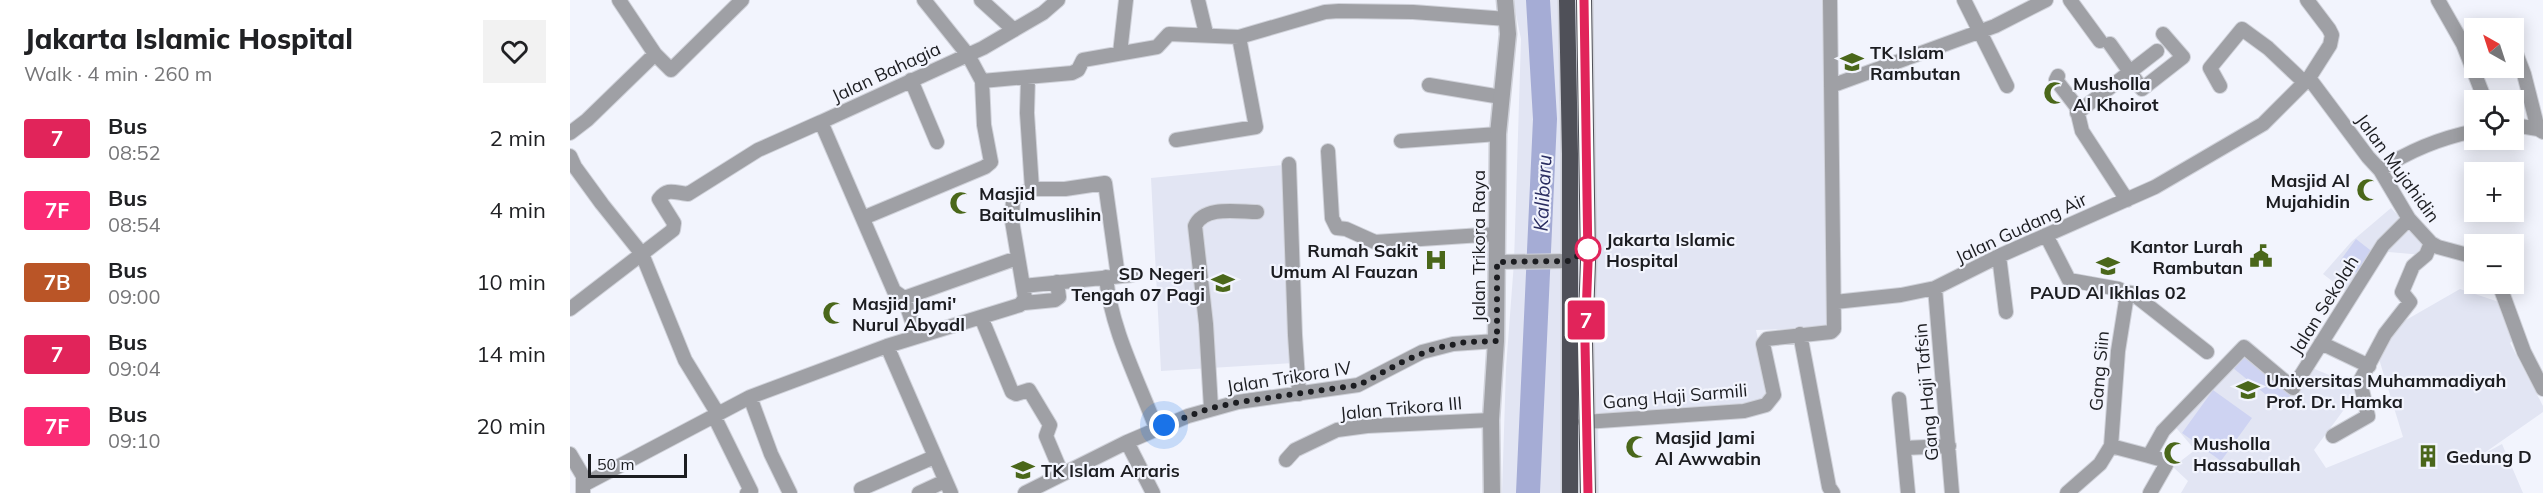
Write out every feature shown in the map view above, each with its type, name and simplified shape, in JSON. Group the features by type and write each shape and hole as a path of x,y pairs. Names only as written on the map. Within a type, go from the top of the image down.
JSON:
{"highway":[{"path":"1567,0 1563,261 1570,493"},
{"path":"1584,0 1588,262 1585,422 1588,493"}],"street":[{"path":"619,0 655,54 668,69 674,70 742,0"},
{"path":"863,218 990,164 992,160 983,119 982,81 968,55 924,0"},
{"path":"981,0 1014,30"},
{"name":"Jalan Bahagia","path":"642,254 674,228 660,199 666,193 671,190 688,194 758,150 968,55 1043,13 1058,0"},
{"path":"1120,53 1126,0"},
{"path":"1198,0 1205,29"},
{"name":"Jalan Trikora Raya","path":"1492,493 1491,420 1505,262 1497,234 1498,134 1508,34 1505,0"},
{"path":"1830,0 1834,329 1831,332 1800,334 1833,493"},
{"path":"1964,0 2007,86"},
{"path":"1831,86 1979,33 2046,0"},
{"path":"2070,0 2142,89 2183,57 2163,34"},
{"path":"2438,0 2463,44 2481,90"},
{"name":"Jalan Gudang Air","path":"1834,302 1901,295 1935,288 1999,256 2155,187 2263,124 2306,80 2325,56 2332,35 2314,3"},
{"path":"982,81 1072,73 1078,70 1083,60 1157,47 1169,34 1239,37 1325,12 1413,12 1507,19"},
{"name":"Jalan Mujahidin","path":"2220,86 2210,68 2242,29 2306,80 2380,170 2409,219 2431,243 2464,254"},
{"path":"1239,37 1256,127 1261,141"},
{"path":"2077,113 2157,51"},
{"path":"570,133 587,120 655,54"},
{"path":"2524,74 2540,130 2524,127"},
{"path":"2058,76 2056,80 2076,106 2082,131 2127,200"},
{"path":"1028,78 1027,113 1032,189"},
{"path":"910,80 938,142"},
{"path":"1429,85 1501,97"},
{"path":"821,122 894,291 904,298 916,336"},
{"path":"1176,140 1256,127"},
{"path":"1401,141 1498,134"},
{"path":"2380,170 2402,155 2428,143 2464,134"},
{"path":"1328,151 1332,218 1337,228 1346,229 1375,242 1407,242 1497,234"},
{"path":"570,156 575,167 602,204 642,254 685,360 716,415 751,491 747,493"},
{"path":"1289,164 1299,394"},
{"path":"1022,304 1023,286 1017,258 1011,205 1018,195 1032,189 1065,189 1105,183 1119,276 1108,297 1156,428"},
{"path":"1211,408 1206,324 1195,226 1198,219 1205,213 1257,212"},
{"name":"Jalan Sekolah","path":"2149,456 2163,431 2244,347 2293,388 2383,245 2409,219"},
{"path":"2046,235 2068,278 2072,281 2132,293 2207,352"},
{"path":"2333,436 2368,416 2360,381 2385,334 2410,302 2402,292 2413,266 2426,255 2431,243"},
{"path":"570,309 642,254"},
{"path":"1999,256 2006,312"},
{"path":"904,298 1017,258"},
{"path":"1505,262 1563,261"},
{"path":"1023,286 1119,276"},
{"path":"570,454 584,488 750,397 916,336 1022,304 1054,300 1059,297 1057,282"},
{"name":"Gang Haji Tafsin","path":"1935,288 1952,493"},
{"name":"Gang Siin","path":"2111,446 2118,351 2126,300 2122,292"},
{"path":"2503,294 2524,352 2542,384"},
{"path":"981,317 1012,392 1016,394 1029,390 1050,425 1046,436 1062,474"},
{"name":"Gang Haji Sarmili","path":"1585,422 1652,415 1744,411 1766,405 1774,395 1764,344 1768,338 1800,334"},
{"name":"Jalan Trikora IV","path":"1026,493 1156,428 1211,408 1359,385 1406,360 1436,348 1466,342 1497,341"},
{"path":"2321,343 2369,366"},
{"path":"887,346 948,487 919,493"},
{"path":"750,397 775,464 790,493"},
{"path":"1899,399 1908,493"},
{"name":"Jalan Trikora III","path":"1286,460 1295,450 1337,430 1367,426 1491,420"},
{"path":"1127,442 1153,493"},
{"path":"1904,447 1948,446"},
{"path":"2067,493 2100,464 2111,446 2163,460 2166,465 2151,493"},
{"path":"861,489 934,457"}],"shaded area":[{"path":"1513,0 1835,0 1840,327 1756,330 1771,401 1598,417 1599,493 1502,493 1506,368 1514,262 1521,39"},
{"name":"SD Negeri Tengah 07 Pagi","path":"1283,165 1293,363 1161,371 1151,178"},
{"path":"2391,208 2404,222 2402,225 2424,244 2423,255 2377,251 2349,294 2323,274 2351,242"},
{"path":"2356,239 2374,253 2359,275 2340,261"},
{"name":"Universitas Muhammadiyah Prof. Dr. Hamka","path":"2460,289 2464,290 2464,294 2475,294 2499,302 2514,340 2510,343 2543,406 2543,412 2480,456 2502,444 2523,493 2181,493 2188,481 2173,467 2195,450 2172,423 2243,352 2293,393 2310,367 2360,388 2314,450 2326,468 2403,437 2379,359 2392,328"},
{"path":"2244,354 2292,394 2281,407 2233,368"},
{"path":"2213,390 2252,418 2221,461 2182,433"}],"waterway":[{"name":"Kalibaru","path":"1528,493 1545,119 1538,0"}],"bus line":[{"name":"7","path":"1584,0 1588,262 1585,422 1588,493"}],"place":[{"name":"TK Islam Rambutan","path":"1852,62"},
{"name":"Musholla Al Khoirot","path":"2055,93"},
{"name":"Masjid Al Mujahidin","path":"2368,190"},
{"name":"Masjid Baitulmuslihin","path":"961,203"},
{"name":"Jakarta Islamic Hospital","path":"1588,249"},
{"name":"Kantor Lurah Rambutan","path":"2261,256"},
{"name":"Rumah Sakit Umum Al Fauzan","path":"1436,260"},
{"name":"PAUD Al Ikhlas 02","path":"2108,266"},
{"name":"SD Negeri Tengah 07 Pagi","path":"1223,283"},
{"name":"Masjid Jami' Nurul Abyadl","path":"834,313"},
{"name":"Universitas Muhammadiyah Prof. Dr. Hamka","path":"2248,390"},
{"name":"Masjid Jami Al Awwabin","path":"1637,447"},
{"name":"Musholla Hassabullah","path":"2175,453"},
{"name":"Gedung D","path":"2428,456"},
{"name":"TK Islam Arraris","path":"1023,470"}],"route":[{"path":"1164,425 1211,408 1239,402 1359,385 1422,352 1466,342 1497,341 1497,262 1570,261 1588,249"}]}
